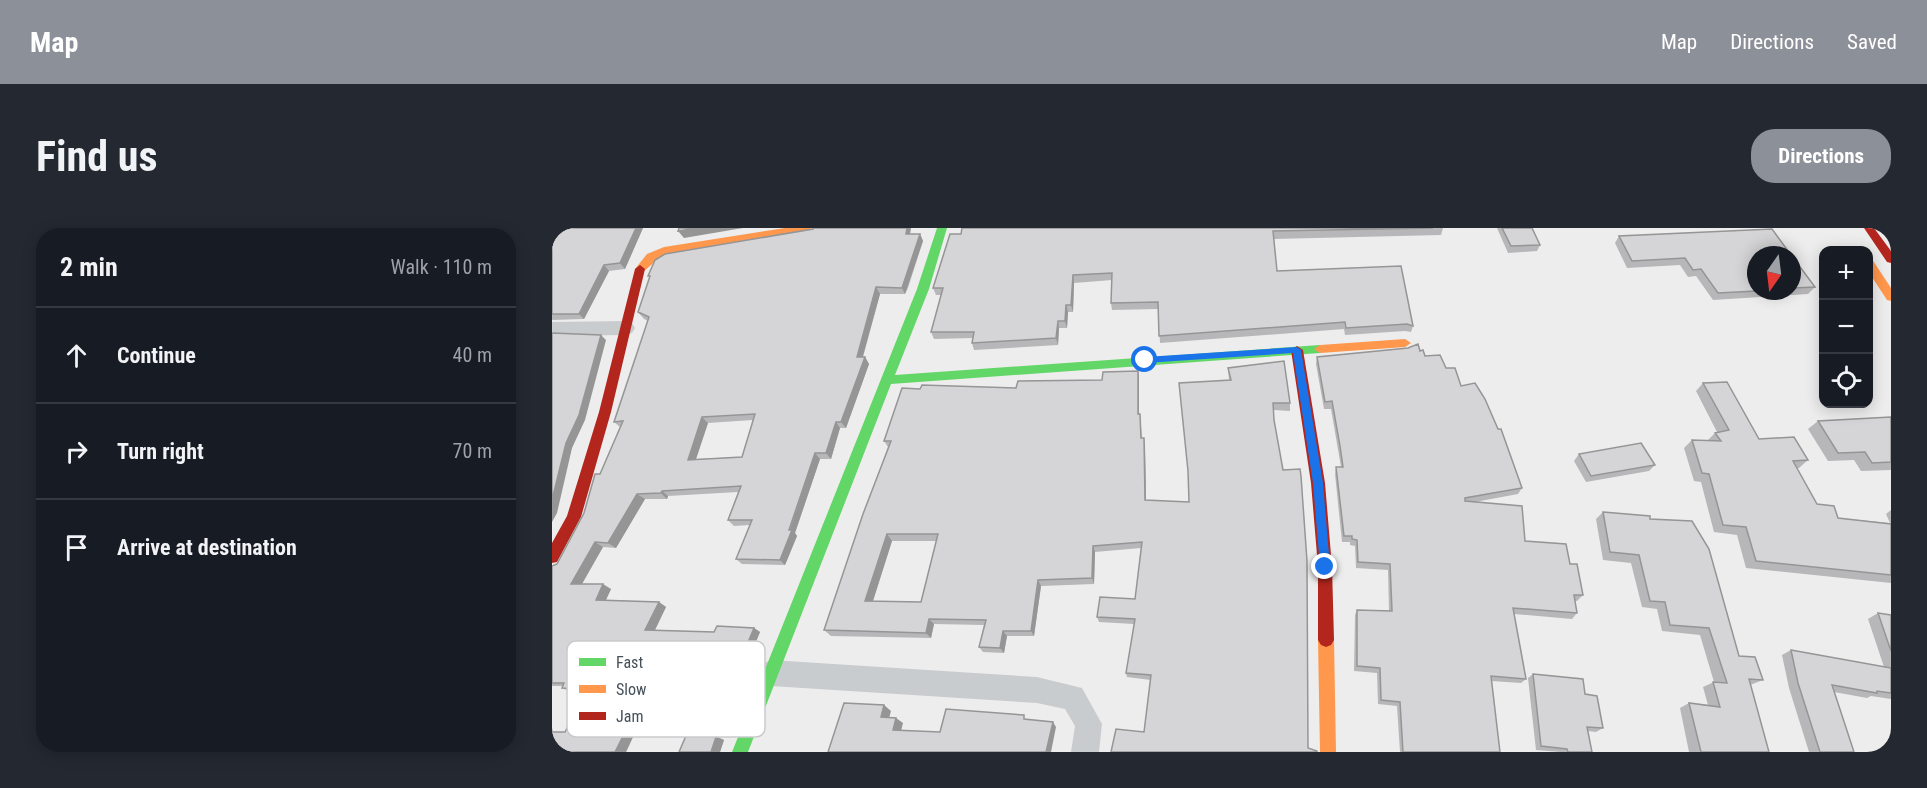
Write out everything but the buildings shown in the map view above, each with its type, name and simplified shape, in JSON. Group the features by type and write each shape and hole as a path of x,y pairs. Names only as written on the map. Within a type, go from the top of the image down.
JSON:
{"main road":[{"path":"552,557 574,517 605,412 641,266 651,257 664,251 807,228"},
{"path":"765,689 923,289 942,228"},
{"path":"1869,228 1891,259"},
{"path":"1873,268 1891,297"},
{"path":"886,380 1405,343"},
{"path":"1297,350 1318,483 1325,567 1328,752"},
{"path":"741,752 747,737"}],"street":[{"path":"552,329 625,328"},
{"path":"771,673 1037,690 1073,697 1089,724 1085,752"}],"traffic: fast":[{"path":"765,689 923,289 942,228"},
{"path":"887,380 1320,349"},
{"path":"740,752 746,737"}],"traffic: slow":[{"path":"640,269 651,257 664,251 807,228"},
{"path":"1873,270 1891,297"},
{"path":"1320,349 1405,343"},
{"path":"1326,640 1328,752"}],"traffic: jam":[{"path":"1869,228 1891,259"},
{"path":"552,557 574,517 605,412 640,269"},
{"path":"1297,350 1318,483 1325,567 1326,640"}],"route":[{"path":"1145,360 1297,350 1318,483 1325,567"}]}
